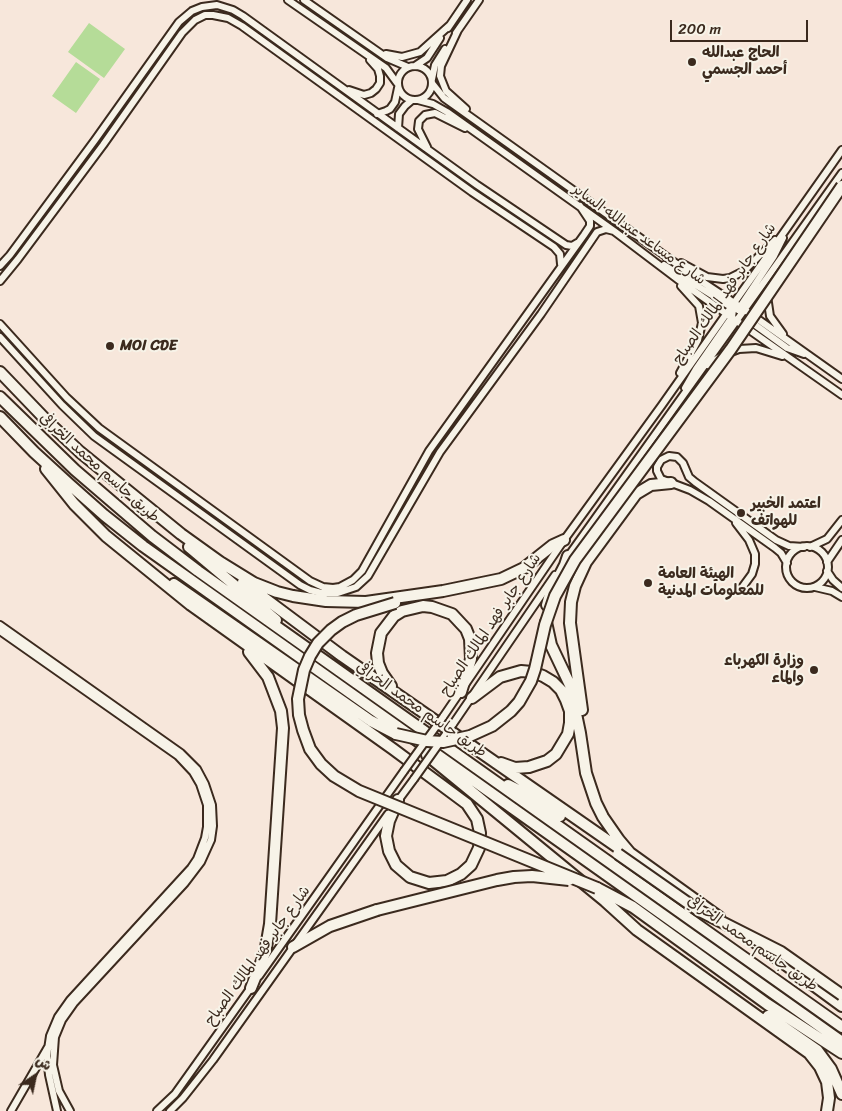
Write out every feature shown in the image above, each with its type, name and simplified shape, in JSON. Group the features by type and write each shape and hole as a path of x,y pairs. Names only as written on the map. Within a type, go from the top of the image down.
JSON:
{"highway":[{"path":"120,549 146,564 371,721 396,734 427,741 443,742 470,736 492,726 515,706 525,692 535,670 544,626 555,596 569,570 730,349 842,186"},
{"path":"0,372 75,447 181,534 207,553 254,582 293,596 326,601 366,602 444,591"},
{"name":"طريق جاسم محمد الخرافي","path":"0,397 115,506 198,571 842,1027"},
{"name":"طريق جاسم محمد الخرافي","path":"0,417 34,452 104,515 143,546 842,1042"},
{"path":"34,452 74,504 92,524 120,549 190,605 467,804 477,819 480,833 479,848 471,865 461,874 447,881 430,883 410,877 396,865 389,851 386,836 389,822 398,800"},
{"path":"641,862 624,847 602,817 586,773 584,731 570,623 571,602 575,586 586,562 636,494 651,485 671,483"},
{"path":"141,501 196,553 264,608 294,638"},
{"path":"181,534 199,551 342,656 641,862 842,1006"},
{"path":"564,540 553,545 524,568 501,579 395,603 356,615 331,630 318,643 310,656 304,670 298,699 299,715 310,749 321,764 334,776 359,791 597,888 633,907 817,1050 831,1069 842,1094"},
{"path":"580,733 578,707 566,632 566,613 570,586 581,552"},
{"path":"568,556 566,565 550,594 546,623 551,644 570,685 585,759"},
{"path":"402,697 382,673 377,653 378,642 384,628 394,616 402,611 423,606 442,609 452,614 466,629 472,649 472,659 461,692"},
{"path":"226,631 253,655 268,676 281,711 283,728 270,924 264,953 251,988"},
{"path":"472,698 506,674 521,671 532,672 553,682 561,690 570,712 570,723 565,740 556,754 547,761 529,767 515,768 486,757"},
{"path":"369,707 561,867 606,901 762,1006 842,1053"},
{"path":"498,783 520,790 592,836 702,912 762,941 786,955 842,995"},
{"path":"559,807 592,836"},
{"path":"293,947 330,926 377,910 497,880 532,876 557,878 597,888"},
{"path":"606,901 637,930 809,1053 820,1067 827,1082 829,1098 827,1111"}],"street":[{"path":"288,0 386,68 404,96 415,100"},
{"path":"304,0 392,61 426,70 432,82"},
{"path":"377,114 390,109 396,99 400,73 427,58 467,0"},
{"path":"398,128 399,114 404,106 415,100 422,99 430,92 437,62 479,0"},
{"path":"0,266 95,140 179,22 192,11 202,7 218,6 243,16 377,114 566,245 572,246 578,243"},
{"path":"0,280 18,259 103,145 186,28 195,20 205,15 220,15 228,18 472,192 554,247 560,254 561,266"},
{"path":"179,22 181,26 186,28"},
{"path":"372,48 397,57 411,56 425,50 448,28"},
{"path":"448,28 450,35 456,33"},
{"path":"456,33 441,66 442,81 450,95 485,127"},
{"path":"338,86 360,94 367,94 376,89 380,83 379,72 367,55"},
{"path":"310,76 309,70 315,69"},
{"path":"144,71 151,76"},
{"name":"شارع مساعد عبدالله الساير","path":"432,82 444,98 695,277 790,359 842,395"},
{"name":"شارع مساعد عبدالله الساير","path":"415,100 438,106 580,206 672,275 793,345 842,379"},
{"path":"435,154 422,139 418,130 419,121 425,115 435,113 459,126 471,129"},
{"name":"شارع جابر فهد المالك الصباح","path":"786,230 842,150"},
{"name":"شارع جابر فهد المالك الصباح","path":"157,1111 175,1094 251,988 444,717 564,540 674,387 780,262 842,173"},
{"path":"472,192 477,190 477,184"},
{"path":"0,324 67,398 99,428 314,584 333,588 346,585 357,578 362,571 429,451 590,226 590,221 580,206"},
{"path":"0,337 62,405 94,436 300,585 310,590 327,594 338,593 351,590 360,584 372,571 437,457 597,232 602,230 614,231"},
{"path":"660,251 707,277 722,279 744,272 786,230"},
{"path":"680,401 692,374 774,256 786,230"},
{"path":"584,235 592,240"},
{"path":"651,259 672,269 787,348 808,355"},
{"path":"780,262 769,286 768,309 774,323 793,345"},
{"path":"672,275 699,306 702,324 698,340 674,387"},
{"name":"شارع جابر فهد المالك الصباح","path":"170,1111 183,1098 213,1060 472,698 568,556 701,371 736,312"},
{"path":"701,371 723,355 739,349 756,348 790,359"},
{"path":"484,375 493,380"},
{"path":"842,588 833,580 828,571 827,562 819,550 789,546 776,540 689,477 681,460 677,457 669,456 661,460 658,467 661,479 695,492 775,548 781,553 787,563 788,576 795,584 802,587 832,591 842,597"},
{"path":"403,498 406,502 411,502"},
{"path":"732,518 749,540 755,554 752,574 741,589"},
{"path":"787,563 792,552 827,539 842,520"},
{"path":"827,562 842,540"},
{"path":"813,587 824,579 828,571"},
{"path":"0,625 181,753 197,769 206,784 212,805 213,826 211,840 201,862 185,883 74,1003 60,1024 53,1047 52,1065 59,1092 70,1111"},
{"path":"0,631 178,756 193,772 204,794 208,816 206,838 197,859 176,885 64,1008 54,1026 48,1046 11,1111"},
{"path":"48,1046 49,1075 57,1111"}],"green space":[{"path":"89,23 125,49 104,78 68,52"},
{"path":"76,62 100,79 76,113 52,96"}],"place":[{"name":"الحاج عبدالله أحمد الجسمي","path":"692,62"},
{"name":"MOI CDE","path":"110,346"},
{"name":"اعتمد الخبير للهواتف","path":"741,513"},
{"name":"الهيئة العامة للمعلومات المدنية","path":"648,583"},
{"name":"وزارة الكهرباء والماء","path":"814,670"}]}
